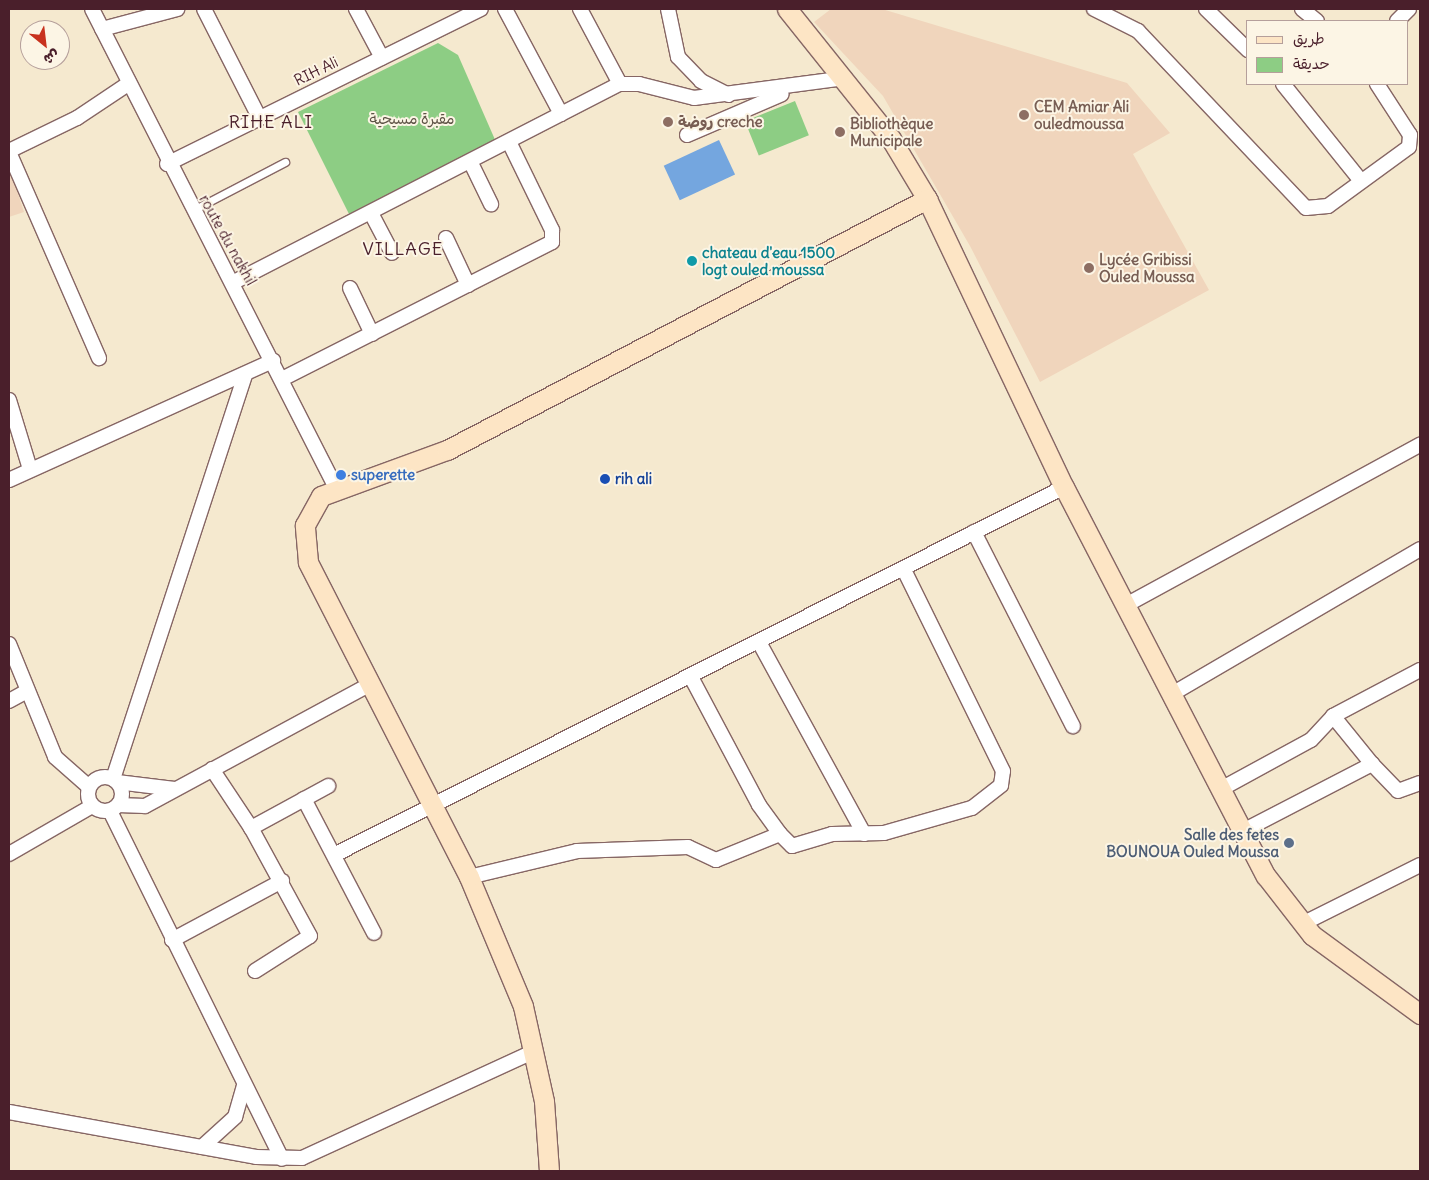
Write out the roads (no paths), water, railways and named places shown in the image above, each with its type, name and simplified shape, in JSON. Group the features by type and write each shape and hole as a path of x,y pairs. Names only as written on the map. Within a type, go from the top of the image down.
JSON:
{"street":[{"name":"route du nakhil","path":"92,9 167,164 234,282 336,488"},
{"path":"102,28 177,9"},
{"path":"204,9 259,117"},
{"path":"356,9 382,58"},
{"name":"RIH Ali","path":"167,164 481,9"},
{"path":"505,9 560,114"},
{"path":"580,9 620,84"},
{"path":"668,9 678,57 690,73 733,96"},
{"path":"787,9 845,78 891,139 927,199 1064,487 1221,789 1241,832 1302,924 1420,1014"},
{"path":"1094,9 1138,31 1306,208 1328,206 1409,147 1410,135 1403,120 1378,85"},
{"path":"1206,9 1246,48"},
{"path":"1302,9 1317,20"},
{"path":"1397,20 1409,9"},
{"path":"234,282 510,144 560,114 620,84 639,84 694,98 733,96 791,89 845,78"},
{"path":"99,358 9,152 77,118 128,84"},
{"path":"1284,85 1361,181"},
{"path":"687,135 791,89"},
{"path":"1403,120 1420,132"},
{"path":"282,379 552,242 552,230 510,144"},
{"path":"471,163 491,204"},
{"path":"549,1171 535,1051 523,1006 469,878 369,685 305,550 305,525 312,509 321,496 336,488 394,472 447,450 927,199"},
{"path":"371,212 392,253"},
{"path":"446,238 468,285"},
{"path":"350,288 372,334"},
{"path":"9,480 30,469 245,376 273,361"},
{"path":"114,808 123,796 115,780 245,376"},
{"path":"9,400 30,469"},
{"path":"1126,605 1420,445"},
{"path":"334,855 430,804 691,677 1064,487"},
{"path":"974,532 1073,726"},
{"path":"1172,694 1420,548"},
{"path":"691,677 759,805 780,834 792,846 832,834 864,834 964,814 1001,785 1003,771 903,568"},
{"path":"759,642 864,834"},
{"path":"9,644 55,757 90,787 92,806"},
{"path":"1221,789 1311,740 1333,716 1420,670"},
{"path":"9,854 92,806 114,808 145,806 369,685"},
{"path":"9,701 27,691"},
{"path":"1333,716 1372,764 1398,792 1420,783"},
{"path":"1241,832 1372,764"},
{"path":"212,769 251,828 282,881 310,936 255,971"},
{"path":"90,787 97,779 175,789"},
{"path":"251,828 328,786"},
{"path":"304,799 374,934"},
{"path":"114,808 172,940 282,1159"},
{"path":"469,878 577,851 688,847 716,860 780,834"},
{"path":"1302,924 1420,865"},
{"path":"172,940 282,881"},
{"path":"9,1112 202,1147 282,1159 315,1154 535,1051"},
{"path":"202,1147 235,1116 244,1085"}],"lane":[{"path":"193,210 285,162"}],"water":[{"path":"719,140 735,174 680,200 664,166"}],"place":[{"name":"CEM Amiar Ali ouledmoussa","path":"1024,115"},
{"name":"روضة creche","path":"668,122"},
{"name":"Bibliothèque Municipale","path":"840,132"},
{"name":"chateau d'eau 1500 logt ouled moussa","path":"692,261"},
{"name":"Lycée Gribissi Ouled Moussa","path":"1089,268"},
{"name":"superette","path":"341,475"},
{"name":"rih ali","path":"605,479"},
{"name":"Salle des fetes BOUNOUA Ouled Moussa","path":"1289,843"}],"district":[{"name":"RIHE ALI","path":"271,122"},
{"name":"VILLAGE","path":"403,249"}],"park label":[{"name":"مقبرة مسيحية","path":"412,119"}]}
